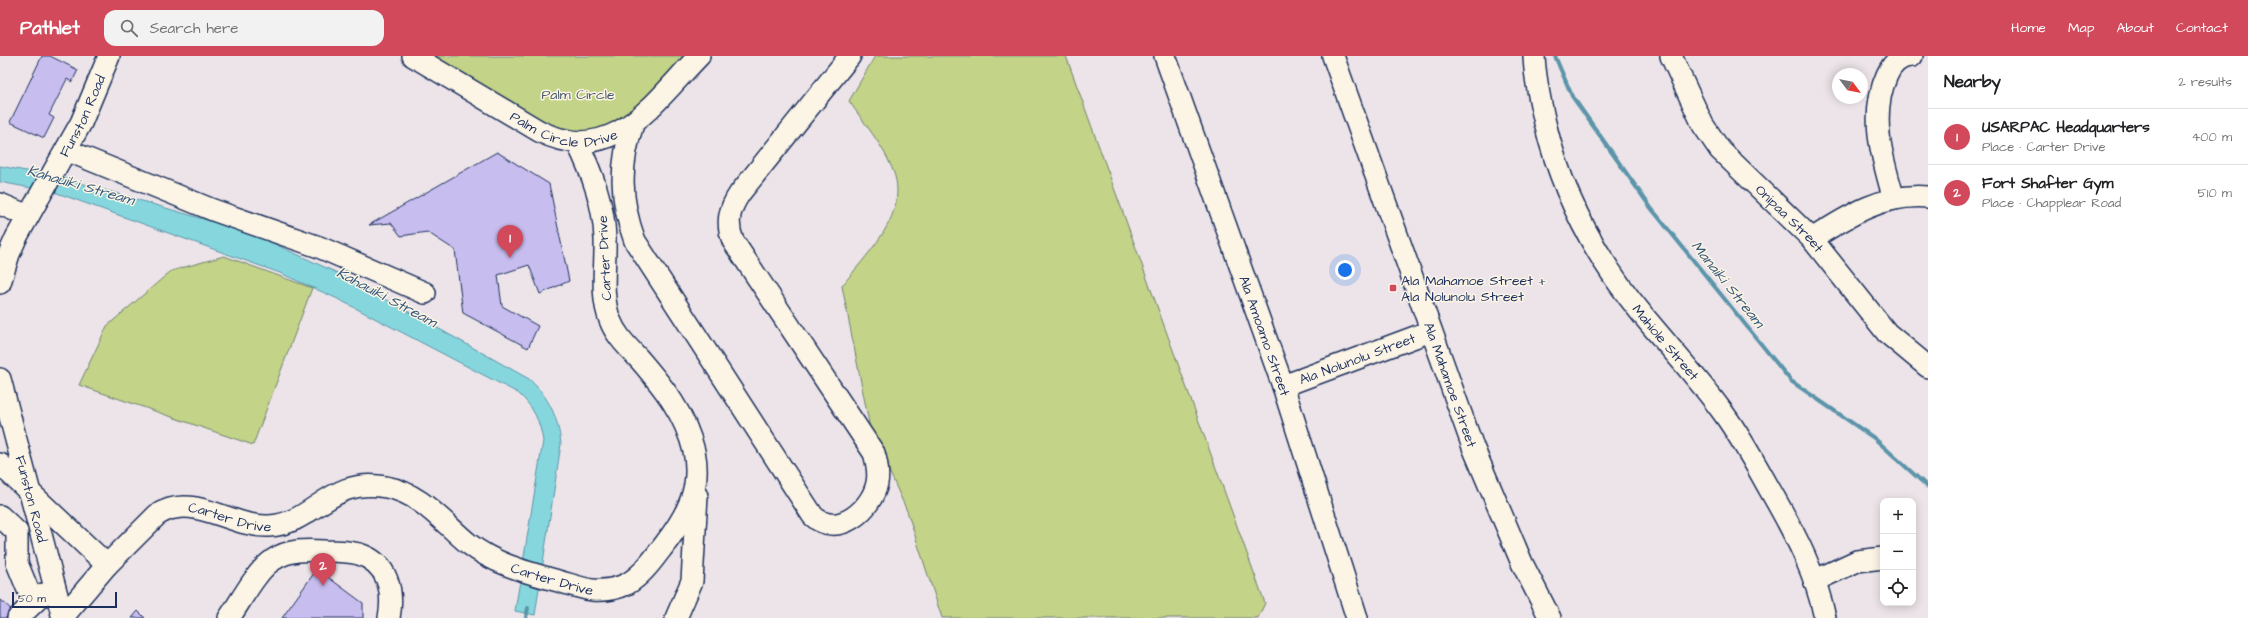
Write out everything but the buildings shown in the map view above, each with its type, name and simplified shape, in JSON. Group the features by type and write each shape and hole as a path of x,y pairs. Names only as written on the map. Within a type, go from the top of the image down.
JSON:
{"street":[{"name":"Funston Road","path":"0,283 9,254 32,207 66,150 92,100 109,56"},
{"name":"Palm Circle Drive","path":"413,56 539,131 551,137 577,142 603,140 633,124 699,56"},
{"path":"633,124 624,152 622,197 629,227 642,254 813,516 828,525 835,525 848,520 865,507 875,491 878,472 874,453 737,247 730,233 729,217 733,205 740,193 850,56"},
{"name":"Ala Amoamo Street","path":"1164,56 1283,386 1357,618"},
{"name":"Ala Mahamoe Street","path":"1333,56 1431,331 1500,515 1550,618"},
{"name":"Mahiole Street","path":"1534,56 1539,96 1547,130 1554,156 1576,213 1617,282 1724,413 1797,538 1816,580 1825,618"},
{"name":"Onipaa Street","path":"1671,56 1710,138 1724,154 1812,239 1877,323 1897,343 1928,367"},
{"path":"1894,198 1886,172 1878,125 1878,104 1883,84 1890,68 1899,59 1912,56"},
{"name":"Carter Drive","path":"62,618 107,566 157,515 172,507 187,506 258,526 277,525 294,520 342,490 374,485 392,488 409,494 480,552 520,570 593,590 615,588 634,579 642,572 667,541 686,513 697,482 694,451 690,436 677,408 664,387 618,336 610,322 606,305 605,236 599,198 591,172 577,142"},
{"path":"66,150 213,210 319,247 424,293"},
{"path":"599,198 622,197"},
{"path":"1812,239 1866,207 1894,198 1928,197"},
{"path":"0,204 32,207"},
{"name":"Ala Nolunolu Street","path":"1283,386 1431,331"},
{"name":"Funston Road","path":"0,379 62,618"},
{"path":"0,464 107,566"},
{"path":"676,618 692,581 695,552 697,482"},
{"path":"0,516 17,532 8,561 33,602"},
{"path":"667,541 695,552"},
{"path":"229,618 263,568 281,556 307,550 354,553 375,563 381,569 390,585 392,603 388,618"},
{"path":"1816,580 1857,561 1880,558"},
{"path":"18,618 33,602 54,585"}],"green space":[{"name":"Palm Circle","path":"429,56 687,56 627,118 589,133 554,129"},
{"path":"875,56 1066,56 1265,603 1258,618 942,618 907,511 870,428 842,286 884,232 892,216 896,201 897,185 888,159 849,101"},
{"path":"224,256 312,288 253,445 79,385 107,326 171,271"}],"water":[{"path":"0,166 67,179 210,221 266,240 346,277 529,379 547,400 555,416 561,444 535,615 515,611 543,441 535,414 528,403 518,393 338,299 280,273 57,193 0,182"}],"waterway":[{"name":"Manaiki Stream","path":"1555,56 1572,96 1651,208 1791,381 1874,438 1928,487"},
{"name":"Kahauiki Stream","path":"526,618 528,608"}],"place":[{"name":"USARPAC Headquarters","path":"510,258"},
{"name":"Ala Mahamoe Street + Ala Nolunolu Street","path":"1393,288"},
{"name":"Fort Shafter Gym","path":"323,586"}]}
